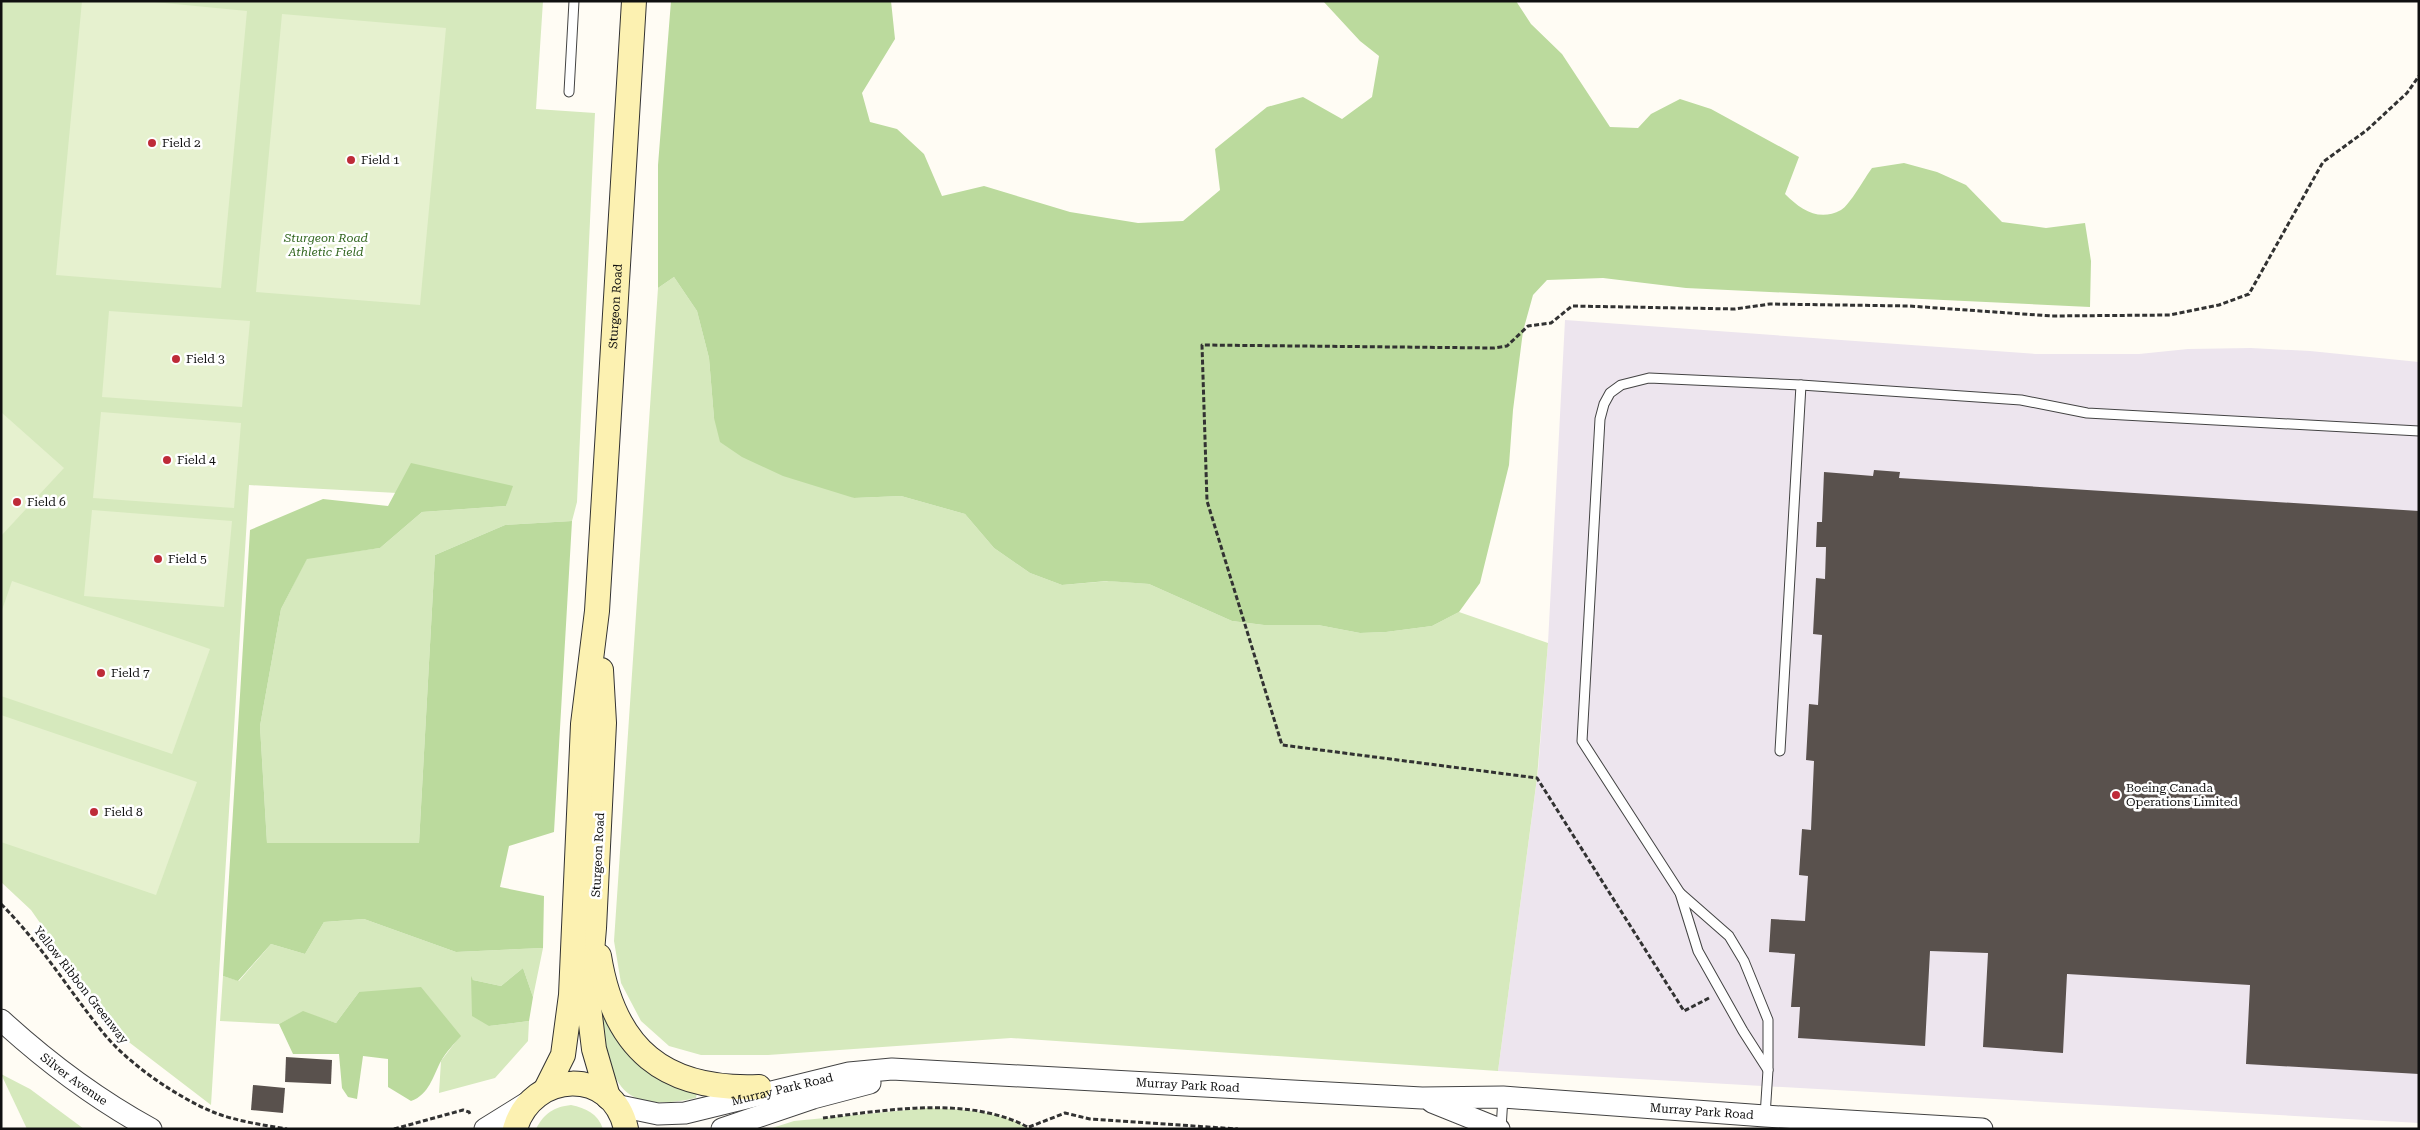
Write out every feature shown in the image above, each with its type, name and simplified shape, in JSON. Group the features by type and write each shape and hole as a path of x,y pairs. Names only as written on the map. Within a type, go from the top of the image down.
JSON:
{"main road":[{"name":"Sturgeon Road","path":"515,1129 518,1118 538,1095 563,1055 568,1020 583,724 597,611 634,1"},
{"name":"Sturgeon Road","path":"597,611 604,723 594,928 588,999 594,1049 612,1101 626,1129"},
{"path":"594,928 602,977 618,1021 633,1044 646,1058 670,1072 705,1084 722,1087 759,1087"},
{"path":"538,1095 568,1083 578,1084 599,1091 612,1101"}],"street":[{"name":"Silver Avenue","path":"1,1020 33,1049 88,1091 151,1129"},
{"name":"Murray Park Road","path":"612,1101 658,1114 684,1114 870,1070 952,1072 1422,1098 1503,1097 1982,1129"},
{"name":"Murray Park Road","path":"722,1129 864,1084 952,1072"},
{"path":"759,1087 799,1086"},
{"path":"479,1124 538,1095"},
{"name":"Murray Park Road","path":"1422,1098 1500,1129"}],"lane":[{"path":"568,92 574,1"},
{"path":"1768,1070 1743,1031 1698,952 1680,893 1582,741 1599,434 1604,404 1610,393 1621,385 1649,378 1802,385 2021,400 2087,413 2419,431"},
{"path":"1780,751 1802,385"},
{"path":"1680,893 1730,936 1744,961 1768,1020 1768,1070 1765,1116"},
{"path":"1500,1129 1503,1097"}],"path":[{"path":"1710,998 1684,1011 1537,778 1282,745 1207,501 1202,345 1494,348 1507,346 1528,326 1551,323 1572,306 1735,309 1770,304 1909,306 2052,316 2170,315 2219,306 2248,294 2323,162 2367,130 2407,93 2419,76"},
{"name":"Yellow Ribbon Greenway","path":"1,904 19,922 56,968 106,1036 131,1060 173,1090 214,1112 287,1129"},
{"path":"821,1118 902,1109 955,1109 1007,1118 1030,1128 1052,1117 1065,1114 1090,1119 1238,1129"},
{"path":"394,1129 463,1110 469,1112 479,1124"}],"shaded area":[{"path":"1565,320 2036,354 2139,354 2188,349 2251,348 2310,351 2419,362 2419,1123 1498,1071 1538,771 1548,643"}],"green space":[{"name":"Sturgeon Road Athletic Field","path":"1,1 543,1 536,109 595,113 577,502 572,521 505,525 435,555 419,843 267,843 260,726 281,609 307,558 380,548 422,512 506,506 508,499 249,485 211,1105 117,1033 31,910 1,882"},
{"name":"Field 2","path":"82,1 144,1 247,11 221,288 56,275"},
{"path":"671,1 891,1 895,39 862,93 870,122 897,129 924,154 942,196 984,186 1070,212 1138,223 1183,221 1220,190 1215,149 1267,107 1303,97 1342,119 1372,97 1379,56 1360,41 1323,1 1516,1 1531,24 1562,54 1610,127 1638,128 1651,114 1680,99 1711,109 1799,157 1785,194 1797,205 1811,212 1825,215 1841,210 1853,197 1872,168 1904,163 1937,172 1966,185 2002,222 2046,228 2085,223 2091,261 2090,307 1686,288 1603,278 1547,280 1533,295 1523,331 1513,410 1509,465 1480,583 1459,612 1432,626 1386,632 1360,633 1318,625 1264,625 1232,621 1149,584 1107,581 1062,585 1030,573 994,548 965,514 901,496 854,498 783,476 742,457 720,442 714,418 709,358 697,311 674,277 658,288 658,165"},
{"name":"Field 1","path":"282,14 446,28 420,305 256,292"},
{"path":"674,277 697,311 709,358 714,418 854,498 901,496 965,514 994,548 1030,573 1062,585 1109,581 1149,584 1232,621 1264,625 1318,625 1360,633 1386,632 1432,626 1459,612 1548,643 1537,778 1498,1071 1011,1038 768,1055 701,1055 669,1046 641,1021 621,983 614,941 658,288"},
{"name":"Field 3","path":"109,311 250,321 242,407 102,397"},
{"name":"Field 6","path":"1,412 64,468 1,536"},
{"name":"Field 4","path":"101,412 241,423 234,508 93,498"},
{"path":"411,463 513,486 506,506 422,512 380,548 307,559 281,609 260,726 267,843 419,843 435,555 505,525 572,521 554,832 509,846 500,887 544,896 543,948 456,952 364,919 324,922 305,954 271,944 238,981 223,976 250,530 323,499 388,506"},
{"name":"Field 5","path":"92,510 232,521 224,607 84,596"},
{"name":"Field 7","path":"12,581 210,649 172,754 1,696 1,613"},
{"name":"Field 8","path":"1,715 197,782 156,895 1,842"},
{"path":"364,919 456,952 543,948 533,997 523,968 501,986 473,980 471,977 489,1026 529,1021 528,1041 495,1078 439,1093 441,1061 460,1036 359,992 336,1023 303,1012 279,1024 220,1021 223,976 239,981 271,944 305,954 324,922"},
{"path":"523,968 533,997 529,1021 489,1026 472,1016 471,976 473,980 501,986"},
{"path":"421,987 461,1036 443,1058 426,1090 411,1101 388,1087 388,1059 363,1056 357,1099 348,1097 342,1088 339,1054 293,1054 279,1024 303,1011 336,1023 359,992"},
{"path":"603,1015 621,1044 641,1064 665,1079 697,1092 696,1098 670,1102 649,1102 634,1097 623,1088 615,1075 609,1059 599,1016"},
{"path":"1,1074 30,1089 84,1129 27,1129"},
{"path":"571,1105 591,1112 598,1119 603,1129 536,1129 542,1119 550,1112 559,1107"},
{"path":"927,1108 980,1112 1007,1118 1031,1129 769,1129 794,1121"}],"building":[{"name":"Boeing Canada Operations Limited","path":"1874,470 1900,472 1899,478 2419,511 2419,1074 2246,1064 2250,985 2067,974 2063,1053 1983,1047 1988,953 1930,951 1925,1046 1798,1038 1800,1007 1791,1007 1795,954 1769,952 1771,919 1805,921 1808,876 1799,875 1802,829 1811,830 1814,761 1806,760 1809,704 1818,705 1822,635 1813,634 1816,578 1825,579 1826,547 1816,547 1817,522 1822,522 1824,472 1873,476"},
{"path":"286,1057 332,1060 331,1084 285,1082"},
{"path":"253,1085 285,1088 283,1113 251,1110"}],"place":[{"name":"Field 2","path":"152,143"},
{"name":"Field 1","path":"351,160"},
{"name":"Field 3","path":"176,359"},
{"name":"Field 4","path":"167,460"},
{"name":"Field 6","path":"17,502"},
{"name":"Field 5","path":"158,559"},
{"name":"Field 7","path":"101,673"},
{"name":"Boeing Canada Operations Limited","path":"2116,795"},
{"name":"Field 8","path":"94,812"}]}
